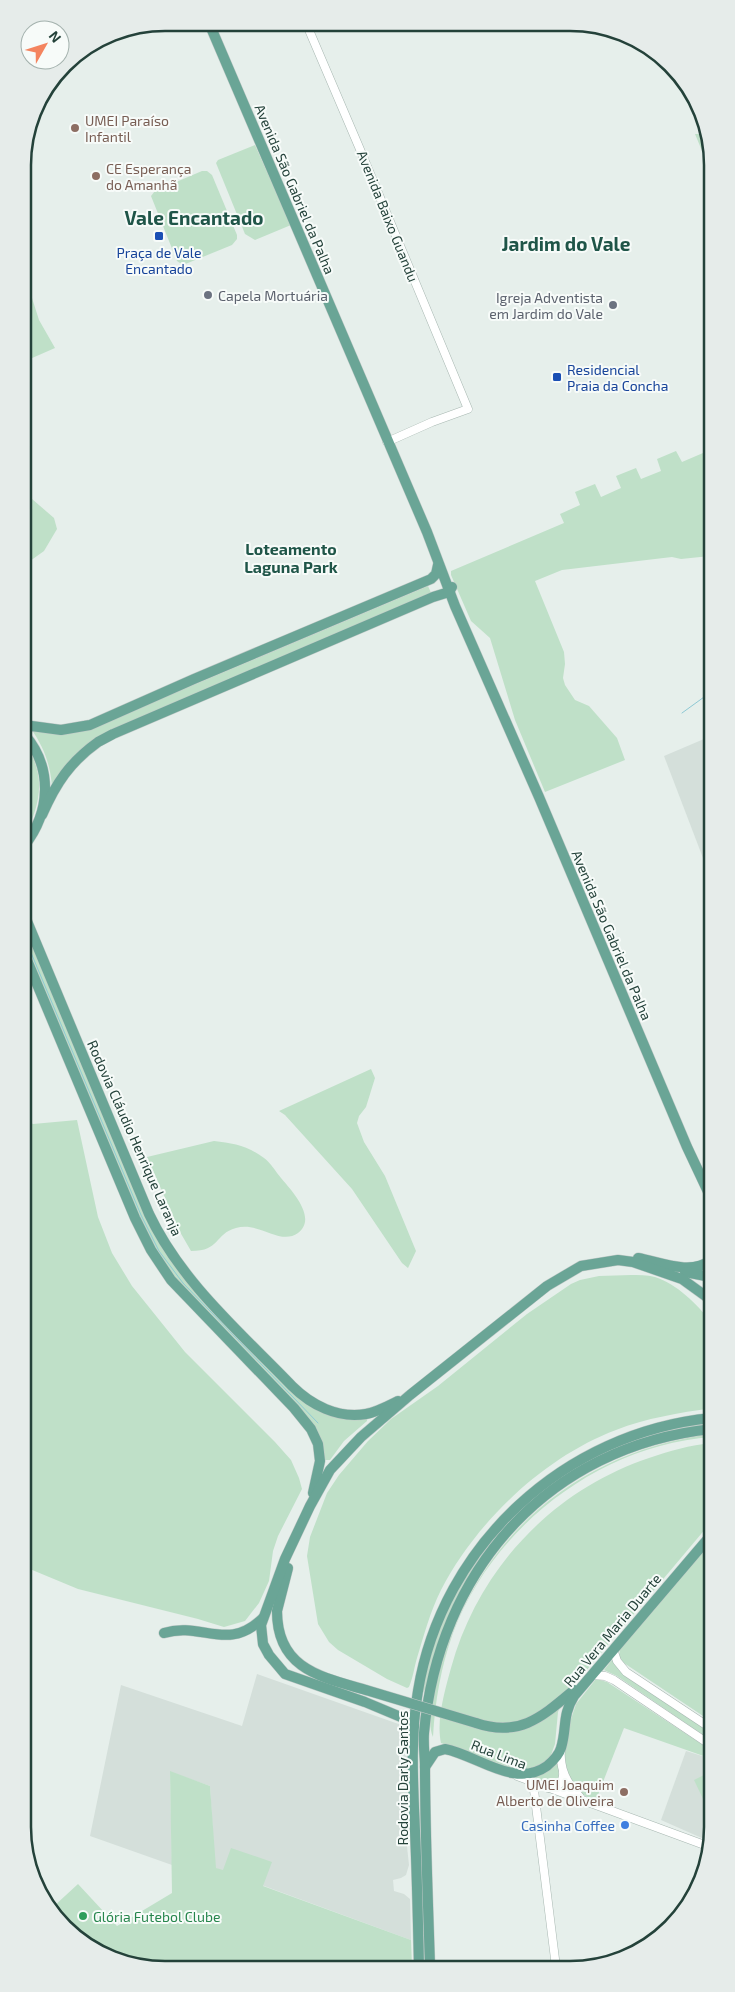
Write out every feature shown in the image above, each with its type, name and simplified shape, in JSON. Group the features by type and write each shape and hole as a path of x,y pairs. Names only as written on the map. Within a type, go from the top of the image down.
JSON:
{"main road":[{"name":"Avenida São Gabriel da Palha","path":"213,32 387,442 438,553 451,589"},
{"name":"Avenida São Gabriel da Palha","path":"427,532 438,565 483,660 488,682 703,1182"},
{"path":"32,727 46,730 61,730 90,726 194,679 431,579 436,574 438,565"},
{"path":"32,837 55,787 73,762 85,751 106,738 451,589"},
{"path":"32,745 44,775 45,799 42,815"},
{"name":"Rodovia Cláudio Henrique Laranja","path":"32,932 149,1214 165,1244 182,1269 296,1390 316,1405 344,1414 365,1415 410,1395"},
{"name":"Rodovia Cláudio Henrique Laranja","path":"32,971 135,1218 151,1250 182,1293 294,1408 311,1429 318,1444 320,1461 310,1506"},
{"path":"414,1726 408,1720 373,1705 284,1674 268,1655 263,1644 261,1625 263,1618 294,1538 330,1470 360,1437 410,1395 547,1286 572,1270 616,1254 688,1268 703,1265"},
{"path":"590,1264 625,1260 656,1269 689,1283 703,1294"},
{"path":"656,1269 703,1275"},
{"name":"Rodovia Darly Santos","path":"419,1961 413,1797 414,1726 423,1664 440,1614 458,1579 472,1557 506,1516 551,1478 602,1448 651,1429 703,1419"},
{"name":"Rodovia Darly Santos","path":"430,1961 424,1735 434,1667 451,1619 474,1574 510,1529 552,1490 601,1461 630,1448 654,1440 703,1430"},
{"path":"294,1538 277,1611 278,1625 284,1645 297,1662 314,1674 490,1727 505,1728 531,1722 548,1712 592,1675"},
{"name":"Rua Vera Maria Duarte","path":"562,1747 568,1708 574,1696 703,1545"},
{"path":"164,1633 181,1629 218,1635 239,1634 249,1630 263,1618"},
{"name":"Rua Lima","path":"424,1735 434,1744 510,1773"},
{"path":"510,1773 526,1774 540,1770 553,1760 562,1747"},
{"path":"425,1767 434,1754 446,1749"}],"street":[{"name":"Avenida Baixo Guandu","path":"310,32 468,409 432,422 387,442"},
{"path":"613,1649 617,1661 622,1668 703,1723"},
{"path":"592,1675 605,1676 614,1680 703,1740"},
{"name":"Rua Vera Maria Duarte","path":"562,1747 561,1760 564,1772 572,1788 584,1800"},
{"path":"548,1788 560,1784 564,1772"},
{"name":"Rua Lima","path":"510,1773 703,1844"},
{"path":"532,1782 555,1961"}],"shaded area":[{"path":"704,739 704,860 664,756"},
{"path":"257,1674 407,1727 408,1818 405,1828 409,1865 406,1875 393,1880 394,1891 404,1894 410,1899 411,1940 215,1868 210,1786 170,1772 172,1865 90,1836 121,1685 242,1726"},
{"path":"686,1751 703,1756 703,1839 661,1820"}],"green space":[{"path":"695,134 700,134 702,152"},
{"path":"255,145 291,225 255,240 245,234 216,163 218,160"},
{"path":"202,171 207,171 212,175 237,239 232,245 183,265 177,261 151,196 155,191"},
{"path":"32,298 39,320 55,348 32,358"},
{"path":"676,451 682,462 704,453 704,557 681,559 672,557 562,570 535,581 564,652 563,678 565,685 575,700 589,706 617,738 625,760 545,792 515,720 490,638 471,621 451,571 564,523 560,514 580,505 575,492 595,484 601,497 621,488 616,476 636,468 641,479 661,471 657,459"},
{"path":"32,499 54,518 57,529 44,551 32,560"},
{"path":"428,586 432,595 94,739 71,760 52,786 46,756 32,729 65,734 89,729"},
{"path":"32,756 39,778 38,801 32,820"},
{"path":"32,942 158,1239 305,1402 367,1418 367,1421 344,1441 330,1460 325,1460 321,1445 163,1264 133,1205 32,963"},
{"path":"371,1069 375,1078 366,1107 359,1116 357,1123 364,1142 385,1176 416,1251 408,1268 402,1263 352,1189 285,1115 279,1111"},
{"path":"77,1120 98,1217 112,1253 132,1286 185,1352 291,1460 302,1489 278,1536 273,1551 269,1581 259,1603 245,1621 224,1627 78,1589 31,1570 31,1123"},
{"path":"214,1141 246,1148 268,1162 301,1204 305,1220 303,1227 298,1233 284,1237 253,1228 236,1228 224,1234 208,1248 191,1251 180,1232 147,1157"},
{"path":"646,1275 655,1277 671,1284 703,1313 703,1409 651,1419 616,1430 589,1442 563,1457 515,1495 473,1540 441,1590 427,1624 409,1687 407,1688 387,1679 338,1650 329,1642 318,1624 307,1556 310,1537 327,1493 339,1475 368,1441 391,1419 438,1386 527,1314 571,1284 599,1276"},
{"path":"703,1423 703,1428 617,1449 503,1531 479,1561 453,1606 434,1654 426,1688 421,1696 426,1665 454,1592 499,1528 569,1469 640,1436"},
{"path":"703,1436 703,1438 670,1443 629,1456 591,1475 555,1499 522,1527 496,1556 509,1539 541,1507 578,1480 619,1459 664,1443"},
{"path":"703,1444 703,1531 564,1697 558,1712 555,1744 546,1762 537,1768 517,1770 441,1743 442,1705 451,1668 463,1632 480,1598 500,1567 523,1539 550,1513 581,1491 613,1472 664,1453"},
{"path":"703,1551 703,1716 624,1663 619,1657 620,1649"},
{"path":"468,1601 454,1631 459,1617"},
{"path":"452,1637 439,1684 433,1737 430,1721 432,1700 440,1671"},
{"path":"612,1660 621,1672 703,1727 703,1735 617,1676 604,1670"},
{"path":"596,1679 607,1682 703,1745 703,1756 624,1728 596,1800 583,1795 575,1788 569,1778 565,1755 567,1719 571,1719 576,1704"},
{"path":"558,1760 559,1780 552,1785 531,1776"},
{"path":"170,1771 210,1786 216,1868 223,1870 231,1848 272,1862 263,1886 411,1940 412,1961 166,1961 140,1958 123,1954 91,1938 71,1921 56,1904 78,1884 117,1926 172,1893"},
{"path":"703,1775 703,1799 694,1780"}],"waterway":[{"path":"682,713 704,697"},
{"path":"32,954 141,1215 159,1251 183,1283 318,1423"}],"place":[{"name":"UMEI Paraíso Infantil","path":"75,128"},
{"name":"CE Esperança do Amanhã","path":"96,176"},
{"name":"Praça de Vale Encantado","path":"159,236"},
{"name":"Capela Mortuária","path":"208,295"},
{"name":"Igreja Adventista em Jardim do Vale","path":"613,305"},
{"name":"Residencial Praia da Concha","path":"557,377"},
{"name":"UMEI Joaquim Alberto de Oliveira","path":"624,1792"},
{"name":"Casinha Coffee","path":"625,1825"},
{"name":"Glória Futebol Clube","path":"83,1916"}],"district":[{"name":"Vale Encantado","path":"194,217"},
{"name":"Jardim do Vale","path":"566,243"},
{"name":"Loteamento Laguna Park","path":"291,557"}]}
